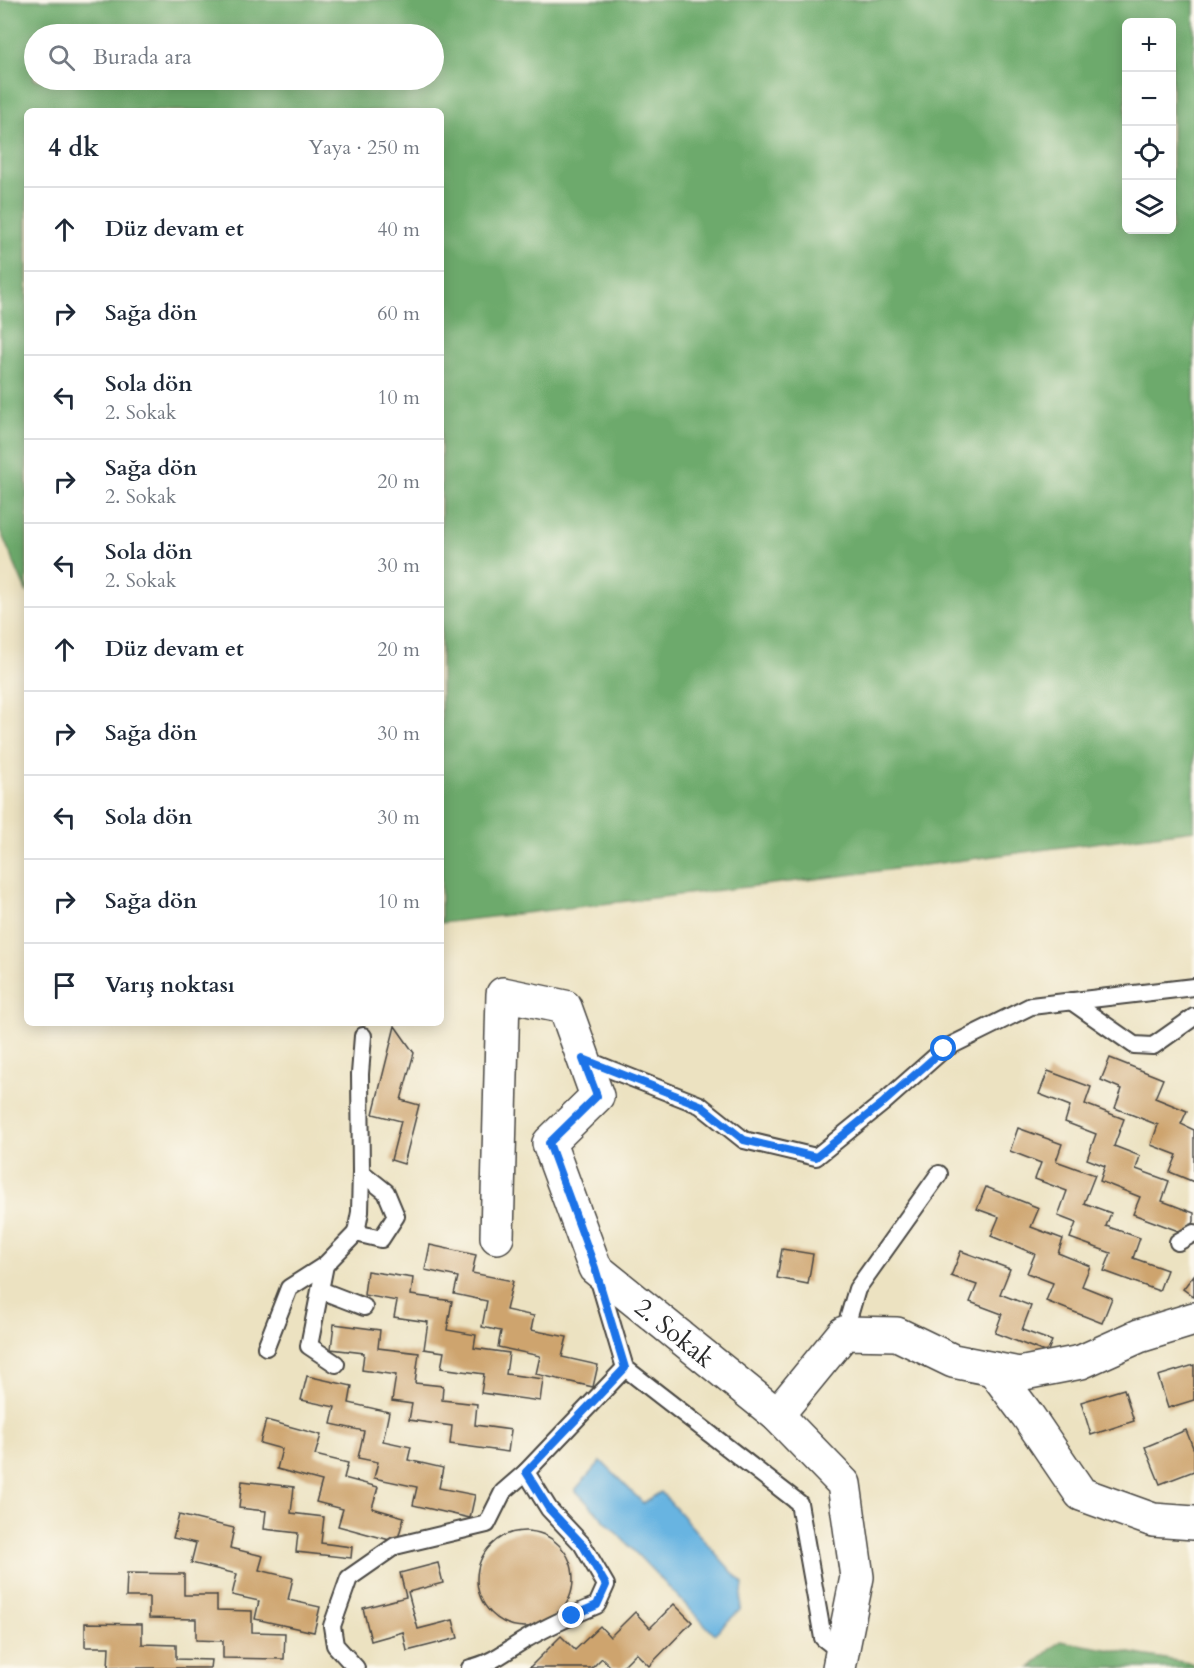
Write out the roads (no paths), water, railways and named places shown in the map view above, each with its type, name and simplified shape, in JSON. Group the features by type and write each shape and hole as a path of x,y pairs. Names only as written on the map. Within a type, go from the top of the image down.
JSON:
{"street":[{"path":"497,1237 503,994 565,1007 597,1096 549,1143 595,1268"},
{"name":"2. Sokak","path":"595,1268 777,1415 844,1484 857,1577 835,1663"},
{"path":"777,1415 844,1333 897,1334 953,1361 1019,1374 1081,1362 1139,1336 1194,1319"},
{"path":"993,1369 1081,1494 1153,1520 1194,1523"}],"lane":[{"path":"583,1059 700,1105 744,1140 816,1157 884,1102 944,1049 1031,1006 1194,987"},
{"path":"1071,1001 1134,1045 1153,1046 1194,1017"},
{"path":"266,1347 289,1288 325,1265 356,1233 360,1212 360,1074 363,1036"},
{"path":"356,1233 381,1239 396,1216 386,1192 361,1172"},
{"path":"844,1333 857,1289 939,1174"},
{"path":"1178,1242 1194,1233"},
{"path":"325,1265 309,1346 336,1364"},
{"path":"595,1268 625,1368 799,1503 824,1638 835,1663"},
{"path":"320,1290 364,1307"},
{"path":"356,1668 335,1645 332,1626 349,1578 395,1546 487,1524 503,1492 526,1472 625,1368"},
{"path":"470,1668 485,1665 529,1638 597,1605 606,1585 582,1544 549,1509 526,1472"}],"water":[{"path":"601,1461 643,1503 661,1492 743,1584 740,1610 714,1634 575,1490"}]}
